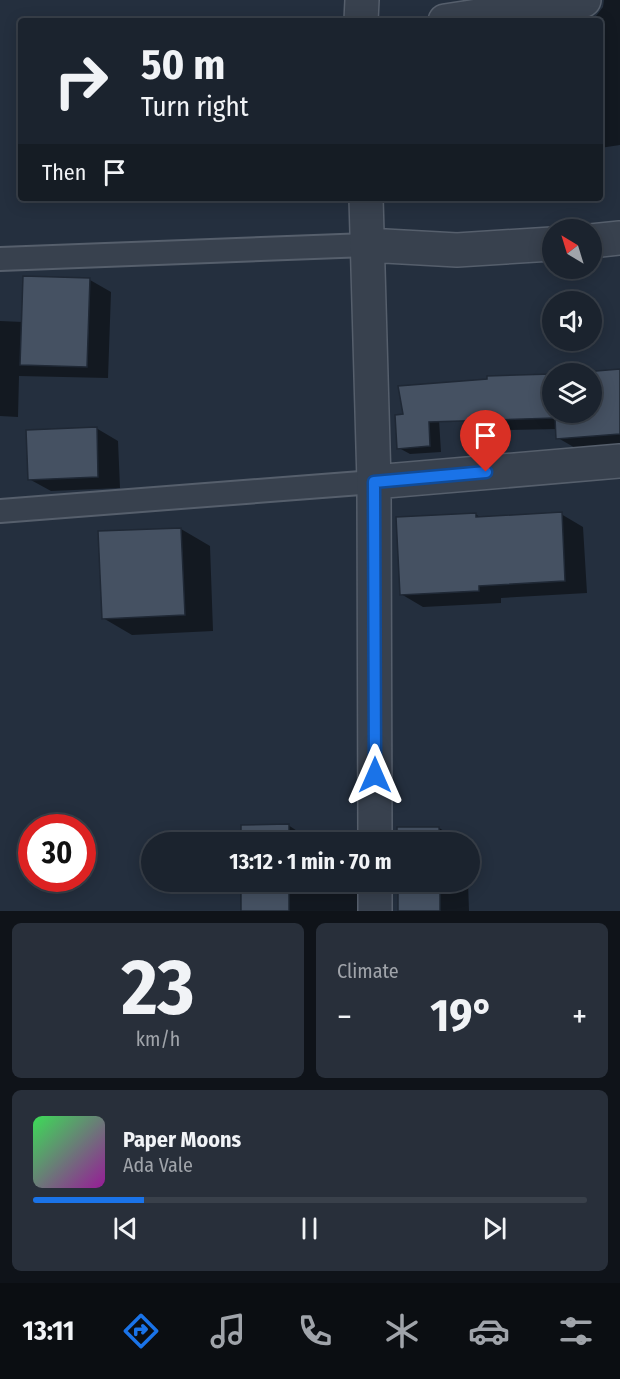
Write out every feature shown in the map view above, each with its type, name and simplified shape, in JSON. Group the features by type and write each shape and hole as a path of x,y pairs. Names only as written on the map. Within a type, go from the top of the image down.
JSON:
{"street":[{"path":"361,18 362,0"},
{"path":"465,18 584,0"},
{"path":"366,201 374,482 375,832"},
{"path":"602,240 620,238"},
{"path":"367,245 457,250 542,245"},
{"path":"374,482 620,461"},
{"path":"375,892 375,911"}],"lane":[{"path":"0,258 367,245"},
{"path":"0,511 374,482"}],"building":[{"path":"23,276 90,278 87,367 20,365"},
{"path":"620,369 620,434 556,439 555,423 602,423 602,370"},
{"path":"542,374 542,418 429,422 430,446 397,449 395,415 403,414 398,386 487,379 487,376"},
{"path":"97,427 98,477 28,480 26,430"},
{"path":"562,512 565,581 479,586 479,591 400,595 396,517 476,513 476,517"},
{"path":"181,528 185,615 102,619 98,531"},
{"path":"289,824 289,832 241,832 241,825"},
{"path":"397,827 439,827 439,832 397,832"},
{"path":"241,892 289,892 289,911 241,911"},
{"path":"398,892 440,892 440,911 398,911"}],"route":[{"path":"375,775 374,482 486,472"}]}
